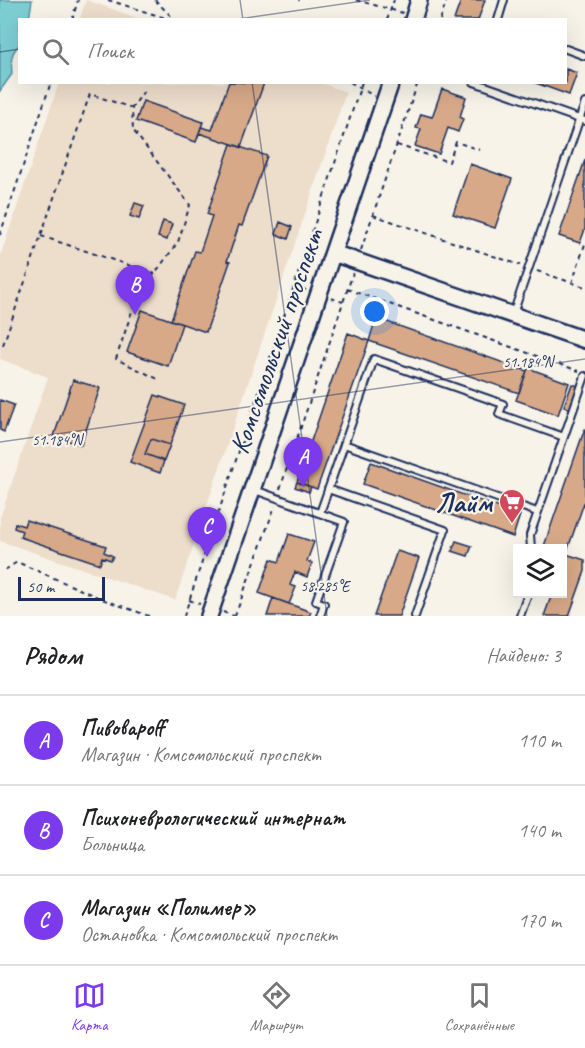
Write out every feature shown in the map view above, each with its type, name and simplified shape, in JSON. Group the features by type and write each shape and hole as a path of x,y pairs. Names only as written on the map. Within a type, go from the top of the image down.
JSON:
{"street":[{"path":"413,18 419,0"},
{"name":"Комсомольский проспект","path":"211,611 390,84"},
{"path":"333,253 585,340"}],"lane":[{"path":"499,18 504,0"},
{"path":"567,49 585,56"},
{"path":"480,84 582,120"},
{"path":"512,315 582,120 585,103"},
{"path":"320,513 374,359 503,404 499,414 564,437"},
{"path":"531,544 530,535 537,512 585,374"},
{"path":"344,444 537,512"},
{"path":"252,489 344,522 316,601 324,604 320,616"},
{"path":"328,489 445,530 416,616"},
{"path":"520,616 527,598"}],"path":[{"path":"73,18 78,0"},
{"path":"108,0 166,18"},
{"path":"155,0 171,18"},
{"path":"356,0 413,18"},
{"path":"388,18 394,0"},
{"path":"441,18 447,0"},
{"path":"0,235 50,84"},
{"path":"353,84 384,102"},
{"path":"184,616 361,84"},
{"path":"189,600 211,611 235,616 417,84"},
{"path":"144,91 132,108 133,130 190,205 178,242 136,299 116,359 158,379"},
{"path":"3,345 90,94 132,108"},
{"path":"397,145 449,162 456,142 480,150"},
{"path":"373,215 585,287"},
{"path":"41,236 155,274"},
{"path":"572,283 585,244"},
{"path":"295,286 309,291"},
{"path":"347,289 585,374"},
{"path":"328,297 343,302"},
{"path":"5,570 17,562 102,599 149,616"}],"shaded area":[{"path":"86,0 137,18 80,18"},
{"path":"59,84 324,84 346,92 175,600 0,541 0,518 48,377 0,359 0,257"}],"water":[{"path":"0,0 32,0 29,18 18,18 18,46 12,58 12,74 0,91"}],"building":[{"path":"461,0 485,0 479,18 455,18"},
{"path":"567,69 577,73 569,95 539,84 567,84"},
{"path":"228,84 264,84 241,147 199,133 201,127 212,130"},
{"path":"442,89 466,97 460,117 463,119 458,132 448,128 439,154 415,146 421,129 416,128 421,114 432,117"},
{"path":"143,101 203,122 196,142 136,121"},
{"path":"231,144 267,156 242,226 239,225 227,261 230,262 206,332 171,320 195,251 200,252 212,216 207,214"},
{"path":"585,160 585,229 580,243 559,236"},
{"path":"470,164 512,179 495,228 453,214"},
{"path":"135,203 144,206 139,219 130,216"},
{"path":"163,221 172,224 167,240 158,237"},
{"path":"280,222 292,227 288,239 276,234"},
{"path":"142,310 182,324 168,366 127,352"},
{"path":"376,318 527,371 519,393 369,341"},
{"path":"348,333 369,341 317,489 297,482"},
{"path":"528,368 569,383 558,415 516,400"},
{"path":"73,380 100,388 81,445 54,436"},
{"path":"572,384 578,386 570,409 564,406"},
{"path":"155,395 184,405 170,445 151,439 145,454 164,461 160,473 130,462"},
{"path":"0,400 14,405 4,432 0,430"},
{"path":"585,428 585,500 567,551 567,544 545,544"},
{"path":"151,439 170,445 164,461 145,454"},
{"path":"371,462 520,515 513,537 363,484"},
{"path":"297,482 311,487 309,492 295,487"},
{"path":"26,520 106,546 104,552 113,556 111,560 102,557 100,564 20,537 22,531 14,528 15,523 24,526"},
{"path":"289,534 314,542 307,561 312,563 307,577 295,572 290,585 296,587 289,604 259,593 271,559 279,562"},
{"path":"456,541 472,546 468,556 452,551"},
{"path":"397,551 419,558 399,616 374,616"},
{"path":"567,554 585,560 585,571 569,616 544,616 551,598 567,598"},
{"path":"273,598 311,612 309,616 267,616"}],"place":[{"name":"Психоневрологический интернат","path":"135,315"},
{"name":"Пивовароff","path":"303,487"},
{"name":"Лайм","path":"512,525"},
{"name":"Магазин «Полимер»","path":"207,557"}]}
